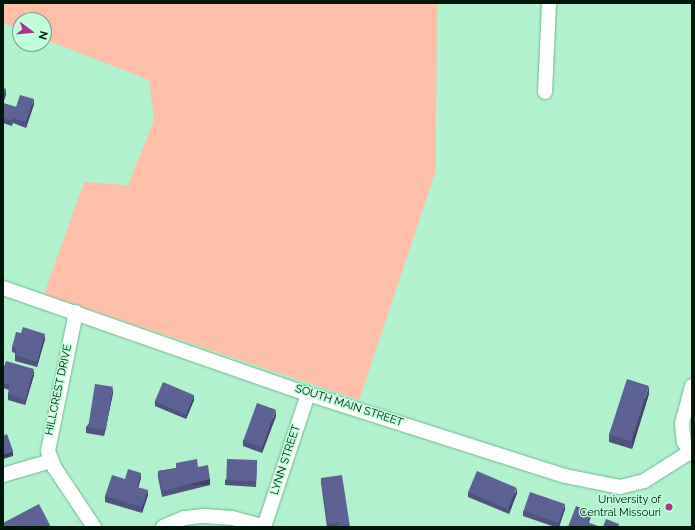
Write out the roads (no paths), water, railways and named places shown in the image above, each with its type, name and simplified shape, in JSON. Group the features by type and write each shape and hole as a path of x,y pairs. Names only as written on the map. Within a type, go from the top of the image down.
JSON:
{"street":[{"path":"545,92 549,3"},
{"name":"SOUTH MAIN STREET","path":"3,288 76,312 308,394 565,476 606,486 620,487 644,481 691,453"},
{"name":"HILLCREST DRIVE","path":"76,312 51,421 48,451 51,461 94,527"},
{"path":"691,453 684,442 682,424 692,386"},
{"name":"LYNN STREET","path":"264,527 308,394"},
{"path":"3,475 51,461"},
{"path":"163,527 184,518 204,516 232,518 264,527"}],"place":[{"name":"University of Central Missouri","path":"669,507"}]}
